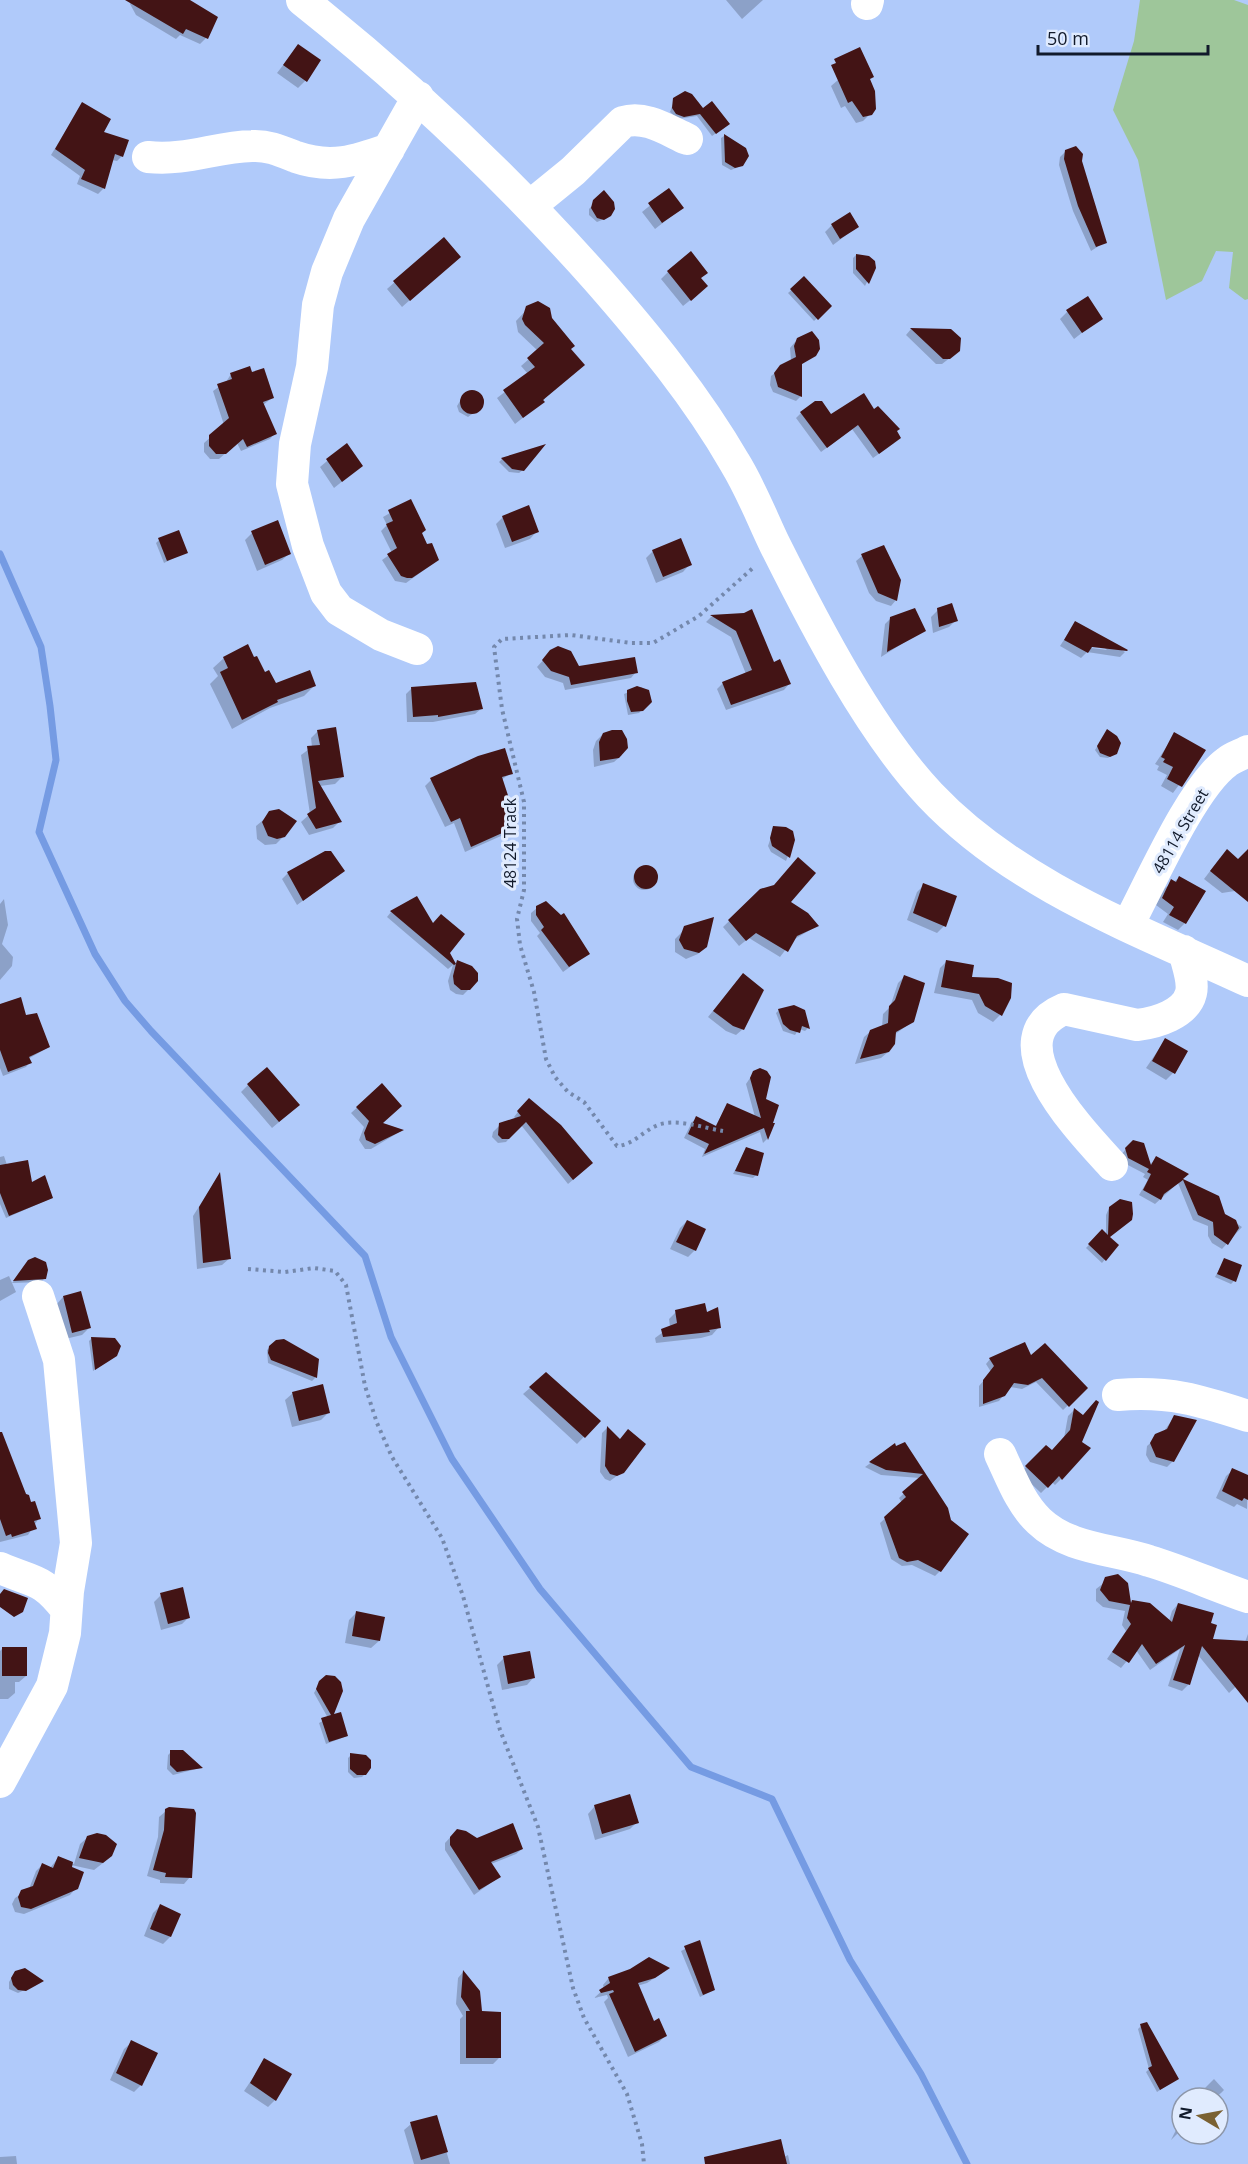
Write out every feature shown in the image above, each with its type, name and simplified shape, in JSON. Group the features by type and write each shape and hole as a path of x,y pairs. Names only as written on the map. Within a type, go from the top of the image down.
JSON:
{"street":[{"path":"302,0 418,97 506,179 646,334 736,464 810,613 882,734 929,794 999,854 1045,883 1248,981"},
{"path":"417,649 381,636 339,610 326,593 308,546 292,484 296,444 312,367 318,305 327,272 349,219 418,97"},
{"path":"530,206 573,171 623,122 633,119 651,123 687,139"},
{"path":"148,157 180,159 225,148 254,145 275,148 318,164 333,165 349,163 389,149"},
{"name":"48114 Street","path":"1128,925 1176,834 1211,777 1228,761 1248,751"},
{"path":"1112,1165 1071,1120 1050,1089 1037,1050 1039,1033 1046,1021 1064,1009 1137,1025 1149,1024 1170,1015 1184,1006 1191,993 1184,951"},
{"path":"0,1782 52,1686 61,1653 76,1543 76,1520 69,1482 59,1360 38,1296"},
{"path":"1118,1395 1152,1392 1170,1394 1192,1398 1248,1416"},
{"path":"1000,1454 1022,1500 1038,1521 1052,1531 1084,1545 1150,1561 1248,1597"},
{"path":"0,1568 51,1589 66,1609"}],"path":[{"name":"48124 Track","path":"723,1131 687,1124 661,1124 626,1145 617,1146 584,1102 568,1092 555,1077 546,1059 534,992 520,945 517,919 524,890 524,802 502,709 494,647 497,641 502,639 571,635 631,643 653,643 699,616 777,548"},
{"path":"248,1269 285,1272 314,1268 335,1271 346,1286 365,1386 377,1423 392,1457 442,1538 463,1596 500,1730 538,1827 573,1988 584,2018 627,2094 642,2144 644,2164"}],"green space":[{"path":"1140,0 1234,0 1248,5 1248,299 1245,300 1229,288 1233,252 1216,251 1202,281 1166,300 1138,160 1113,110 1134,41"}],"building":[{"path":"125,0 190,0 218,17 208,39 186,29 183,34"},
{"path":"298,44 321,60 307,82 283,65"},
{"path":"860,47 874,77 870,79 875,91 876,109 872,115 863,117 852,101 848,103 831,65 836,63 834,59"},
{"path":"685,91 692,94 703,108 712,101 730,124 716,134 700,114 684,117 676,114 672,108 673,98"},
{"path":"82,102 111,119 104,132 129,140 123,157 115,154 105,189 81,179 85,170 55,149"},
{"path":"724,134 746,148 749,156 743,166 735,168 725,162"},
{"path":"1076,146 1083,154 1082,161 1107,243 1096,247 1078,206 1064,159 1065,150"},
{"path":"669,188 684,208 662,223 648,203"},
{"path":"604,190 614,202 615,209 611,216 604,220 597,218 591,208 593,200"},
{"path":"850,212 859,227 840,239 831,224"},
{"path":"444,237 461,257 410,301 393,281"},
{"path":"691,251 708,273 701,278 708,286 691,301 667,271"},
{"path":"856,254 869,256 875,261 876,268 869,284 856,269"},
{"path":"804,276 832,306 818,320 790,289"},
{"path":"1088,296 1103,319 1082,333 1066,310"},
{"path":"538,301 550,308 552,318 575,346 571,349 585,365 543,400 545,402 523,418 503,390 535,367 527,358 544,343 525,325 522,319 526,306"},
{"path":"910,328 951,329 961,338 960,351 950,359 943,359"},
{"path":"812,331 819,340 820,349 816,356 802,364 802,397 778,387 774,373 780,365 796,357 794,346 797,338"},
{"path":"250,366 252,372 264,368 274,398 263,402 277,434 247,447 243,439 226,454 216,454 209,446 209,435 229,418 217,384 232,379 230,373"},
{"path":"472,390 481,393 484,402 481,411 472,414 463,411 460,402 463,393"},
{"path":"864,393 874,409 878,406 900,429 897,431 901,438 879,454 858,425 827,448 800,412 815,401 822,401 831,414"},
{"path":"347,443 363,466 342,482 326,459"},
{"path":"546,444 524,471 512,469 501,458"},
{"path":"411,499 426,530 422,533 427,544 432,543 439,560 412,578 407,578 401,576 387,554 397,548 386,524 393,521 388,510"},
{"path":"529,505 539,532 512,542 502,516"},
{"path":"278,520 291,554 265,565 251,531"},
{"path":"179,530 188,553 167,561 158,538"},
{"path":"681,538 692,565 663,577 652,550"},
{"path":"884,545 901,580 897,601 878,593 861,554"},
{"path":"952,603 958,621 939,627 937,608"},
{"path":"915,608 926,631 887,652 890,617"},
{"path":"752,609 774,662 780,659 791,684 731,705 722,682 752,670 736,631 710,615 744,613"},
{"path":"1075,621 1128,650 1092,647 1088,653 1064,640"},
{"path":"248,644 254,657 257,656 265,672 269,670 276,683 310,670 316,686 277,700 278,702 242,720 220,672 228,668 223,657"},
{"path":"558,646 571,651 579,666 635,657 638,673 571,685 569,677 551,671 542,660 550,650"},
{"path":"476,682 483,709 438,717 438,715 413,717 411,687"},
{"path":"637,686 649,690 652,702 643,711 631,712 627,701 627,690"},
{"path":"336,727 344,777 318,781 342,822 316,829 307,814 316,808 307,746 320,745 317,730"},
{"path":"1107,729 1117,736 1121,743 1117,754 1110,757 1100,753 1097,746"},
{"path":"622,730 627,739 628,748 619,758 600,761 599,742 603,733"},
{"path":"1174,732 1206,750 1182,787 1167,779 1173,767 1163,762 1165,759 1161,757"},
{"path":"505,748 513,774 502,777 518,826 471,847 460,818 451,822 430,778 478,756"},
{"path":"279,809 297,821 285,837 277,839 268,836 262,822 269,811"},
{"path":"773,826 786,827 793,831 795,840 790,858 772,846 770,838"},
{"path":"1227,849 1238,859 1248,849 1248,902 1210,871"},
{"path":"325,851 331,851 345,871 303,901 287,872"},
{"path":"798,857 816,873 791,902 808,913 819,926 797,936 788,952 756,933 746,941 728,920 760,889 774,885"},
{"path":"646,865 654,869 658,877 654,885 646,889 638,885 634,877 638,869"},
{"path":"1179,876 1206,891 1186,924 1169,915 1174,907 1162,898 1171,879 1176,882"},
{"path":"923,883 957,896 946,927 913,913"},
{"path":"417,896 433,923 441,914 465,934 450,953 456,964 454,965 390,911"},
{"path":"546,901 561,915 564,913 590,954 569,967 541,930 544,927 536,915 536,906"},
{"path":"714,917 707,947 699,953 684,949 679,940 684,926"},
{"path":"457,960 472,966 478,973 478,981 470,990 461,990 454,984 453,976"},
{"path":"946,960 974,965 972,977 998,978 1012,983 1011,998 1002,1016 985,1006 979,994 941,987"},
{"path":"743,973 764,990 744,1030 733,1026 713,1011"},
{"path":"904,975 925,983 914,1022 896,1032 895,1044 889,1052 860,1059 870,1030 888,1023 889,1006 895,1000"},
{"path":"21,997 26,1015 37,1013 50,1047 29,1057 32,1063 8,1072 0,1050 0,1004"},
{"path":"794,1005 805,1010 810,1029 802,1026 800,1033 790,1030 783,1024 778,1009"},
{"path":"1165,1038 1188,1051 1175,1074 1152,1061"},
{"path":"267,1067 300,1105 279,1122 247,1084"},
{"path":"760,1068 767,1071 771,1077 766,1099 779,1105 768,1140 764,1128 704,1154 709,1144 688,1134 696,1116 716,1126 727,1103 761,1118 750,1078 753,1071"},
{"path":"382,1083 402,1106 383,1123 404,1130 375,1144 366,1140 364,1133 369,1121 356,1107"},
{"path":"529,1098 561,1125 593,1163 573,1180 526,1122 509,1139 502,1139 498,1135 499,1123 521,1116 517,1111"},
{"path":"1133,1140 1144,1143 1151,1165 1156,1156 1189,1174 1183,1179 1219,1196 1225,1214 1236,1220 1239,1228 1228,1245 1214,1235 1213,1222 1198,1215 1183,1180 1164,1194 1161,1200 1143,1190 1151,1174 1147,1172 1149,1169 1128,1158 1125,1148"},
{"path":"746,1147 764,1153 758,1176 735,1171"},
{"path":"28,1160 32,1182 45,1175 53,1198 9,1216 0,1193 0,1165"},
{"path":"220,1172 231,1259 203,1263 199,1207"},
{"path":"1120,1199 1132,1202 1132,1220 1110,1237 1119,1245 1106,1261 1088,1244 1102,1229 1108,1235 1109,1207"},
{"path":"687,1220 706,1229 696,1251 676,1242"},
{"path":"35,1257 46,1262 48,1270 46,1279 13,1281 28,1260"},
{"path":"1224,1258 1242,1265 1236,1282 1217,1274"},
{"path":"81,1291 91,1328 72,1333 63,1296"},
{"path":"705,1303 707,1312 718,1307 721,1328 709,1330 710,1332 663,1337 661,1329 677,1323 675,1310"},
{"path":"91,1337 115,1338 121,1346 117,1356 95,1370"},
{"path":"284,1339 319,1359 317,1378 271,1360 268,1353 269,1346 276,1340"},
{"path":"1025,1342 1031,1355 1045,1343 1088,1388 1069,1407 1042,1378 1028,1385 1014,1383 1005,1396 983,1404 983,1380 994,1366 989,1358"},
{"path":"546,1372 601,1421 585,1438 529,1387"},
{"path":"323,1384 330,1413 299,1421 292,1392"},
{"path":"1096,1400 1099,1402 1082,1442 1091,1448 1062,1480 1059,1476 1048,1488 1025,1466 1046,1445 1052,1450 1070,1430 1074,1408 1083,1415"},
{"path":"1174,1415 1197,1420 1174,1462 1156,1457 1150,1443 1155,1434 1167,1429"},
{"path":"607,1426 620,1439 628,1429 646,1444 624,1473 617,1476 610,1474 605,1466"},
{"path":"0,1432 2,1432 26,1494 29,1495 31,1502 35,1501 41,1519 34,1521 37,1529 12,1537 11,1534 6,1536 0,1519"},
{"path":"905,1442 948,1508 951,1520 969,1534 941,1572 918,1560 907,1562 899,1558 884,1517 906,1497 902,1492 923,1474 886,1470 869,1462 895,1443 896,1446"},
{"path":"1232,1468 1248,1475 1248,1500 1244,1498 1242,1501 1222,1491"},
{"path":"1118,1574 1128,1583 1131,1603 1132,1600 1150,1603 1172,1622 1178,1603 1214,1613 1211,1623 1217,1625 1213,1639 1248,1641 1248,1703 1202,1646 1190,1685 1173,1680 1185,1645 1156,1664 1142,1644 1129,1663 1112,1652 1131,1624 1127,1618 1130,1605 1109,1601 1100,1590 1105,1577"},
{"path":"183,1587 190,1618 168,1624 160,1593"},
{"path":"4,1589 28,1598 23,1612 14,1617 0,1607 0,1594"},
{"path":"356,1611 385,1617 380,1641 352,1636"},
{"path":"2,1647 27,1647 27,1676 2,1676"},
{"path":"530,1651 535,1678 508,1684 503,1656"},
{"path":"326,1675 335,1676 341,1682 343,1691 334,1714 341,1712 348,1736 329,1742 321,1718 331,1715 316,1689 319,1681"},
{"path":"170,1750 183,1750 203,1768 177,1772 170,1765"},
{"path":"350,1753 366,1755 371,1760 371,1768 366,1775 357,1775 350,1769"},
{"path":"630,1794 639,1823 602,1834 594,1805"},
{"path":"169,1807 194,1809 196,1813 192,1878 165,1877 166,1873 153,1870 164,1830 165,1809"},
{"path":"513,1823 523,1849 491,1862 501,1877 479,1890 450,1845 450,1837 457,1829 466,1831 477,1838"},
{"path":"97,1833 106,1835 117,1844 112,1856 103,1863 79,1858 87,1836"},
{"path":"58,1856 73,1862 72,1867 84,1872 78,1889 31,1909 21,1907 18,1897 21,1890 33,1886 42,1863 53,1868"},
{"path":"160,1904 181,1914 171,1937 150,1929"},
{"path":"700,1940 715,1990 703,1995 684,1946"},
{"path":"649,1957 670,1968 655,1978 638,1983 654,2021 659,2018 667,2036 635,2052 609,1994 614,1992 613,1990 601,1993 599,1990 610,1983 608,1977 630,1969"},
{"path":"25,1968 44,1981 26,1991 18,1990 11,1978 15,1971"},
{"path":"463,1970 480,1991 482,2011 501,2012 501,2058 466,2058 466,2011 470,2011 461,1997"},
{"path":"1147,2022 1179,2079 1160,2090 1148,2068 1152,2066 1140,2024"},
{"path":"131,2040 158,2053 142,2086 116,2073"},
{"path":"264,2058 292,2074 276,2101 250,2083"},
{"path":"437,2115 448,2152 421,2160 410,2122"},
{"path":"781,2139 787,2164 705,2164 704,2157"}],"waterway":[{"path":"0,554 41,647 50,706 56,760 39,832 95,954 125,1001 151,1031 365,1256 391,1337 452,1459 540,1589 691,1767 772,1799 850,1960 921,2074 967,2164"}]}
